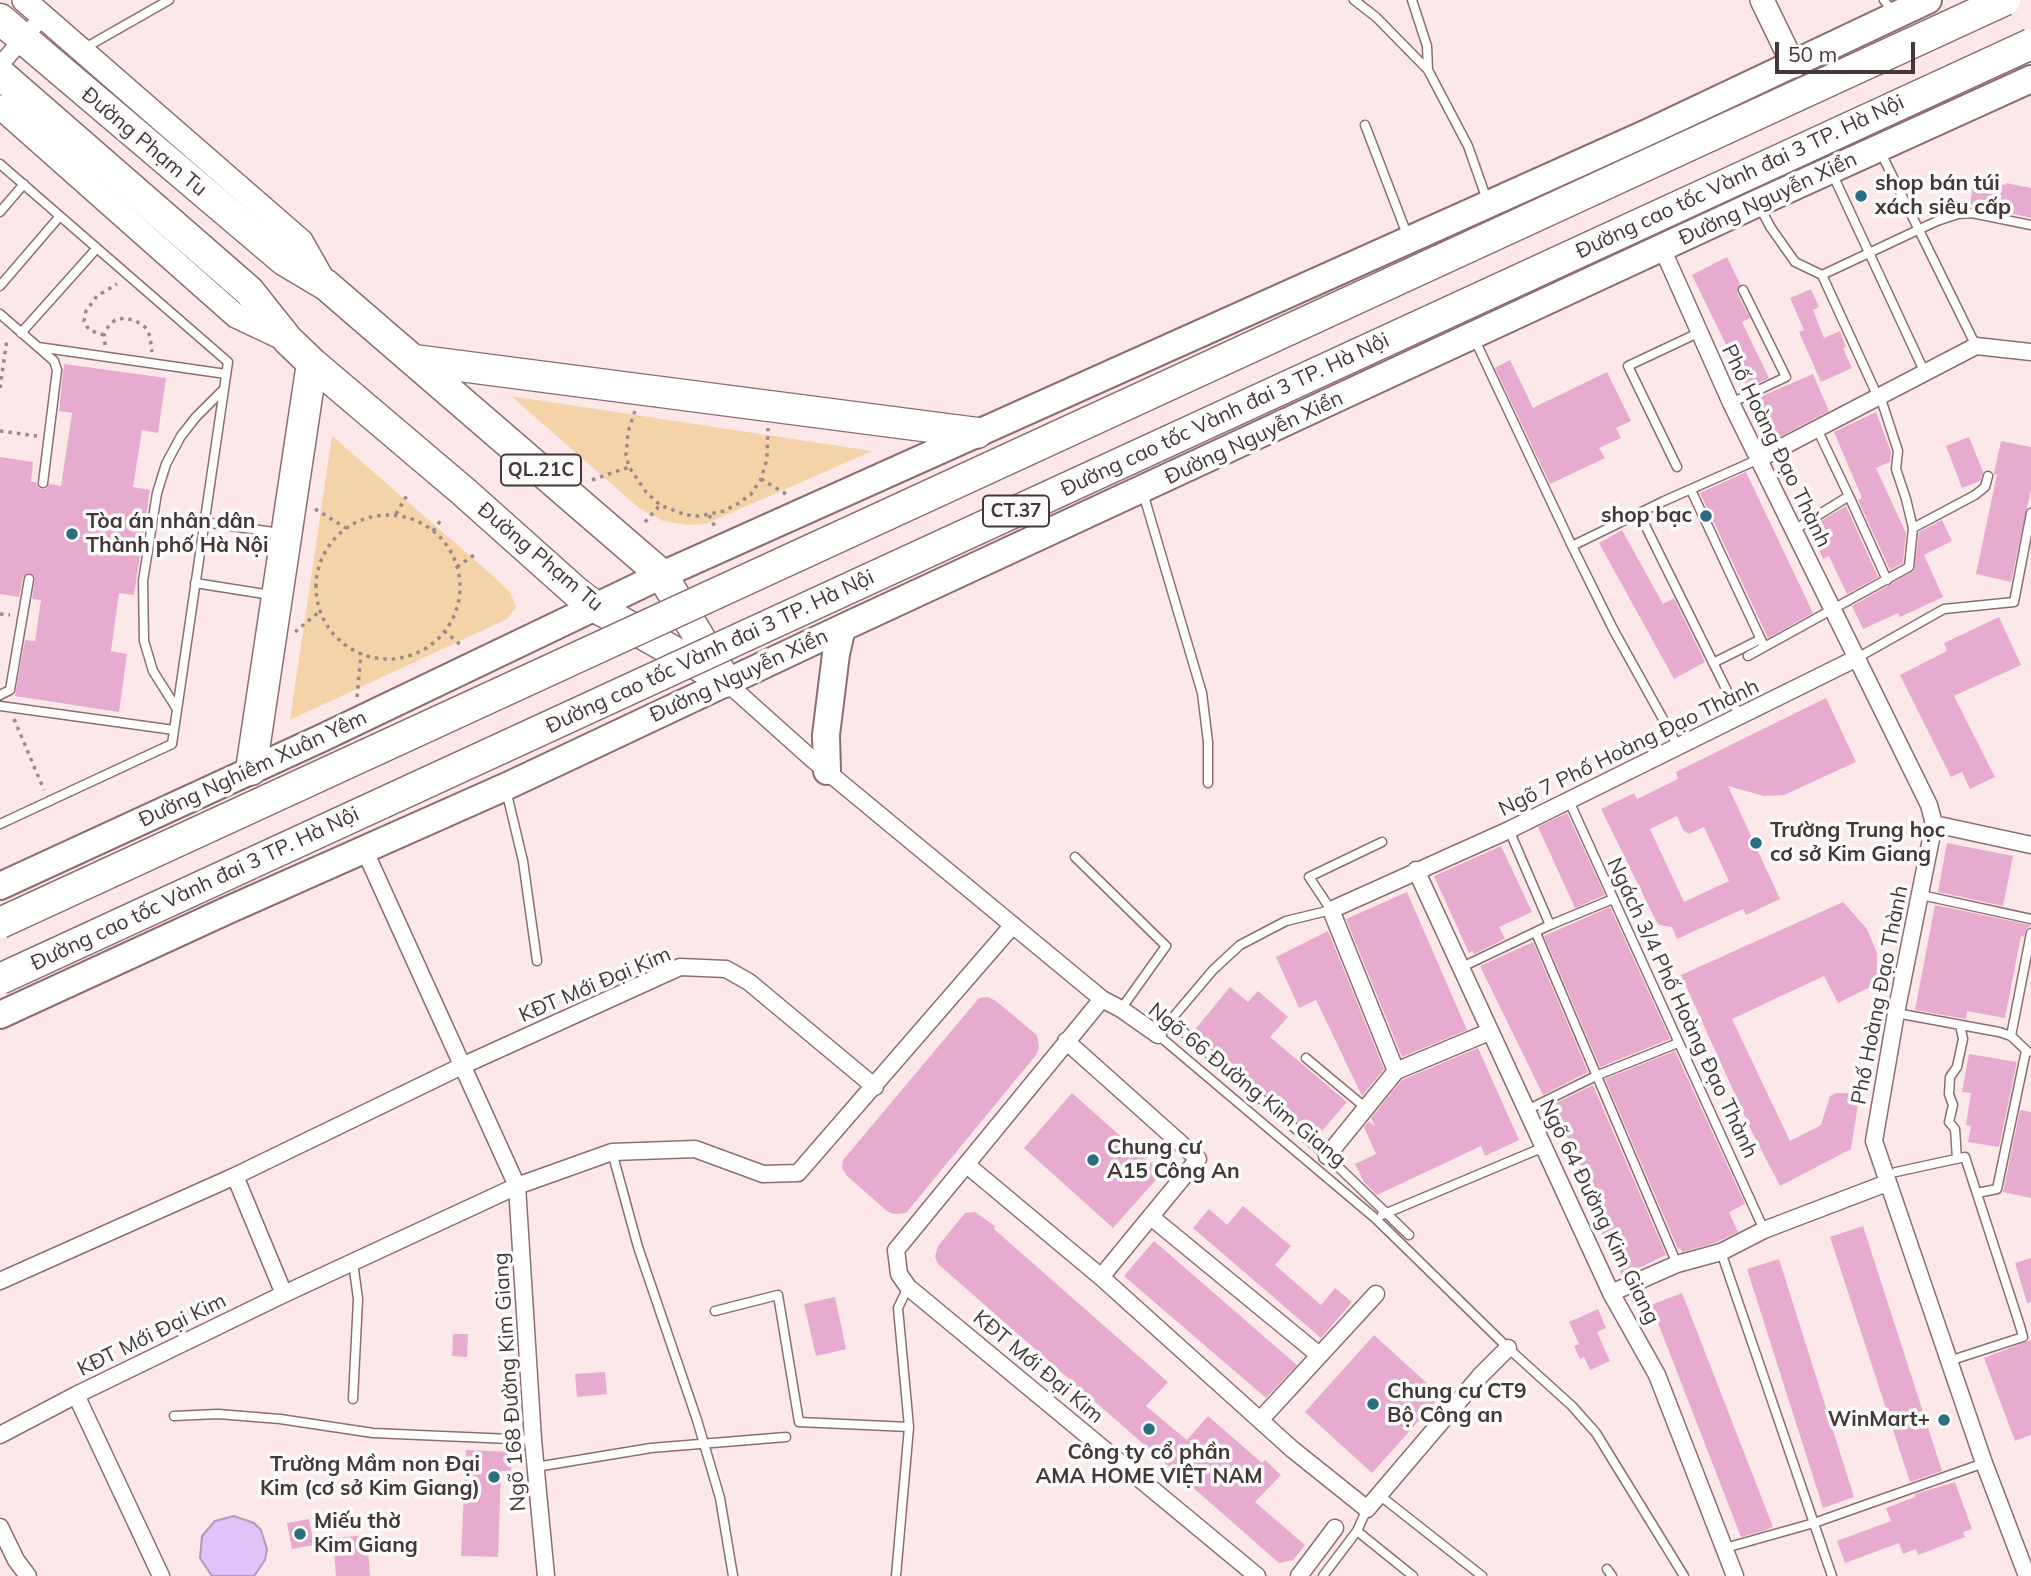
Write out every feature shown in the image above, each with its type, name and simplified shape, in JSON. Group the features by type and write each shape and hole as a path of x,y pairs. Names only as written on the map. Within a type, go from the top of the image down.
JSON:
{"highway":[{"name":"CT.37","path":"0,923 2005,0"},
{"name":"Đường Phạm Tu","path":"0,19 284,260 326,285 662,575 726,682"},
{"name":"Đường cao tốc Vành đai 3 TP. Hà Nội","path":"0,979 2031,44"},
{"name":"Đường Phạm Tu","path":"0,74 249,291 288,340 312,363 597,608 726,682"},
{"path":"414,360 977,433"},
{"path":"251,770 312,363"}],"main road":[{"name":"Đường Phạm Tu","path":"24,0 301,241 326,285"},
{"path":"1762,0 1794,66"},
{"path":"597,608 662,575 1794,66 1889,8 1928,0"},
{"path":"1158,352 1201,360 1486,233 1988,0"},
{"name":"Đường Nguyễn Xiển","path":"364,849 505,787 1758,203 2031,79"},
{"name":"Đường Phạm Tu","path":"0,107 236,316 288,340"},
{"name":"Đường Nghiêm Xuân Yêm","path":"0,886 597,608"},
{"path":"827,771 826,734 842,628"},
{"path":"0,1016 364,849"}],"street":[{"path":"0,65 43,16"},
{"name":"Phố Hoàng Đạo Thành","path":"1662,248 1731,403 1929,805 1934,824 1896,1013 1874,1141 1889,1177 1984,1463 2027,1576"},
{"path":"1759,459 1976,346 2031,352"},
{"name":"Ngõ 7 Phố Hoàng Đạo Thành","path":"1331,910 1509,830 1857,657"},
{"name":"Ngõ 66 Đường Kim Giang","path":"726,682 827,771 1102,999 1158,1035"},
{"path":"1934,824 2031,845"},
{"path":"364,849 517,1186"},
{"name":"Ngõ 64 Đường Kim Giang","path":"1416,870 1611,1293 1657,1375 1735,1576"},
{"path":"1331,910 1396,1071"},
{"name":"KĐT Mới Đại Kim","path":"0,1435 284,1294 517,1186 612,1152 695,1149 763,1174 798,1173 1013,925"},
{"name":"KĐT Mới Đại Kim","path":"0,1281 236,1176 464,1065 680,967 726,969 749,982 875,1087"},
{"path":"908,1287 899,1273 896,1250 1102,999"},
{"path":"1327,1156 1396,1071 1489,1032"},
{"path":"1066,1041 1198,1160 1101,1277"},
{"path":"967,1165 1101,1277 1292,1449 1367,1509 1481,1375 1508,1348"},
{"path":"236,1176 284,1294"},
{"path":"1611,1293 1677,1264 1721,1252 1765,1230 1889,1177"},
{"name":"Ngõ 168 Đường Kim Giang","path":"517,1186 533,1440 546,1576"},
{"path":"1151,1217 1319,1355"},
{"name":"KĐT Mới Đại Kim","path":"908,1287 1257,1576"},
{"path":"1261,1419 1376,1294"},
{"name":"KĐT Mới Đại Kim","path":"76,1395 161,1576"},
{"path":"0,1527 16,1560 29,1576"},
{"path":"1298,1576 1335,1528"}],"lane":[{"path":"82,50 169,0"},
{"path":"1354,0 1376,17 1428,70 1468,146 1489,204"},
{"path":"1412,0 1425,37 1428,70"},
{"path":"1365,125 1409,240"},
{"path":"1879,148 1976,346"},
{"path":"0,164 228,362 172,744 0,824"},
{"path":"1831,170 1925,373"},
{"path":"0,212 24,184"},
{"path":"1713,663 1834,611 1909,567 1913,528 1896,469 1898,451 1879,397 1822,275 1795,262 1771,228 1758,203"},
{"path":"1822,275 1946,217 1972,213 2031,225"},
{"path":"0,286 60,216"},
{"path":"21,333 97,248"},
{"path":"1731,403 1786,377 1743,290"},
{"path":"0,314 54,361 57,370 43,483"},
{"path":"1677,467 1628,366 1698,333"},
{"path":"1473,336 1613,629 1678,747"},
{"path":"37,347 226,373"},
{"path":"177,710 153,671 144,641 143,581 157,493 166,464 181,436 223,390"},
{"path":"1817,429 1887,580"},
{"path":"1572,546 1759,459"},
{"path":"1913,528 1975,495 1985,487 1988,476"},
{"path":"1142,490 1202,693 1208,742 1208,783"},
{"path":"1691,490 1763,643"},
{"path":"1794,530 1849,496"},
{"path":"1639,513 1740,717"},
{"path":"1857,657 1944,609 2014,602 2031,513"},
{"path":"204,522 286,534"},
{"path":"0,695 10,690 29,579"},
{"path":"195,583 277,596"},
{"path":"1748,656 1763,643"},
{"path":"5,707 174,730"},
{"path":"505,787 523,861 537,961"},
{"name":"Ngách 3/4 Phố Hoàng Đạo Thành","path":"1569,801 1765,1230"},
{"path":"1509,830 1550,925"},
{"path":"1158,1035 1213,970 1240,945 1286,921 1331,910 1309,877 1382,842"},
{"path":"1076,857 1166,946 1121,1009"},
{"path":"1921,895 2031,919"},
{"path":"1462,967 1550,925 1613,900"},
{"path":"1536,933 1677,1264"},
{"path":"2011,1036 2031,933"},
{"path":"1896,1013 2011,1036 2029,1052 1997,1189 1977,1193"},
{"path":"1171,1021 1327,1156 1409,1235"},
{"path":"1957,1159 1955,1129 1949,1122 1953,1105 1949,1094 1951,1077 1957,1067 1964,1039 1960,1025"},
{"name":"Ngõ 66 Đường Kim Giang","path":"1158,1035 1376,1219 1508,1348 1572,1406 1596,1433 1684,1576"},
{"path":"1527,1110 1598,1075 1678,1043"},
{"path":"1306,1058 1366,1108"},
{"path":"1376,1219 1544,1147"},
{"path":"612,1152 638,1247 720,1498 733,1576"},
{"path":"1889,1177 1965,1157 1977,1193 2023,1337 1949,1361"},
{"path":"1721,1252 1832,1576"},
{"path":"353,1262 359,1299 353,1399"},
{"path":"896,1576 909,1427 898,1308 908,1287"},
{"path":"715,1311 778,1295 799,1422 909,1427"},
{"path":"174,1416 218,1414 280,1419 373,1433 533,1440"},
{"path":"536,1466 652,1448 786,1437"},
{"path":"1724,1549 1814,1523 1984,1463"},
{"path":"1378,1494 1482,1576"},
{"path":"1323,1576 1357,1531 1367,1509"},
{"path":"1357,1531 1413,1576"}],"path":[{"path":"104,335 89,330 84,321 86,311 97,296 111,286 133,279"},
{"path":"108,357 104,335 115,320 125,318 145,327 152,345 151,363"},
{"path":"0,388 10,323"},
{"path":"636,409 628,432 626,455 629,467 646,492 660,505 686,515 709,514 739,503 751,494 761,479 767,459 768,428"},
{"path":"0,431 49,438"},
{"path":"592,480 629,467"},
{"path":"761,479 787,494"},
{"path":"396,514 409,492"},
{"path":"739,503 746,512"},
{"path":"645,522 660,505"},
{"path":"312,508 346,528"},
{"path":"396,514 418,521 433,531 450,552 457,567 458,600 453,617 432,643 405,657 390,659 360,653 343,643 330,629 320,611 316,592 317,573 332,541 346,528 364,519 396,514"},
{"path":"709,514 715,527"},
{"path":"433,531 441,520"},
{"path":"457,567 477,553"},
{"path":"310,572 317,573"},
{"path":"292,635 320,611"},
{"path":"444,631 466,649"},
{"path":"357,699 360,653"},
{"path":"5,707 48,802"}],"shaded area":[{"path":"511,396 872,451 706,524 688,525 663,521 639,508"},
{"path":"332,436 492,575 510,592 516,607 507,619 290,720"},
{"path":"234,1516 254,1523 261,1530 267,1549 265,1560 254,1576 212,1576 200,1558 202,1536 215,1521"}],"building":[{"path":"1974,180 2031,188 2031,218 1970,204"},
{"path":"1727,257 1740,284 1737,293 1750,318 1742,322 1769,378 1747,388 1692,275"},
{"path":"1811,289 1819,307 1813,310 1824,338 1840,331 1846,347 1843,348 1852,368 1821,382 1799,332 1804,330 1790,298"},
{"path":"1510,360 1533,408 1607,372 1631,421 1616,428 1621,438 1599,448 1605,458 1550,484 1495,368"},
{"name":"Tòa án nhân dân Thành phố Hà Nội","path":"64,364 166,378 158,433 142,430 133,487 150,490 134,595 119,593 111,651 127,654 119,712 15,696 25,640 35,641 41,600 32,599 35,577 29,573 23,577 19,597 0,594 0,457 33,462 31,482 36,482 40,489 46,489 49,484 61,486 72,413 59,411"},
{"path":"1813,374 1829,411 1770,442 1753,400"},
{"path":"1876,412 1891,452 1890,462 1876,468 1906,533 1903,563 1890,570 1858,500 1862,498 1834,432"},
{"path":"1969,437 1983,472 1980,481 1962,488 1946,446"},
{"path":"2001,441 2031,447 2031,489 2011,582 1976,574 1997,474 1994,475"},
{"path":"1746,472 1813,613 1768,638 1700,493"},
{"path":"1846,506 1878,577 1847,594 1829,556 1823,559 1809,528"},
{"path":"1942,520 1952,541 1924,555 1943,597 1900,617 1898,613 1863,629 1852,606 1914,571 1919,532"},
{"path":"1622,530 1663,604 1674,598 1705,662 1674,679 1599,543"},
{"path":"1999,617 2021,665 1954,696 1995,777 1970,789 1962,772 1951,777 1900,675 1947,651 1944,643"},
{"path":"1826,698 1856,762 1784,795 1764,796 1728,786 1780,899 1746,915 1743,909 1677,939 1672,927 1659,925 1656,921 1601,809 1634,793 1637,799 1678,779 1676,772","holes":["1677,816 1683,830 1689,834 1704,827 1729,881 1684,902 1650,829"]},
{"path":"1567,813 1605,895 1575,908 1538,827"},
{"path":"1947,843 2013,856 2003,906 1938,892"},
{"path":"1501,846 1532,912 1499,927 1505,939 1474,954 1472,951 1469,953 1434,876"},
{"path":"1407,892 1467,1030 1402,1057 1346,919"},
{"path":"1843,902 1867,929 1877,953 1877,974 1882,981 1838,1003 1824,976 1732,1019 1790,1141 1821,1125 1830,1096 1848,1093 1858,1104 1851,1149 1780,1186 1751,1130 1681,975"},
{"path":"1935,905 2031,925 2026,929 2024,937 2021,936 2005,1018 1967,1011 1966,1019 1915,1010"},
{"path":"1610,907 1670,1039 1600,1067 1544,936"},
{"path":"1328,931 1384,1069 1362,1096 1316,1000 1299,1008 1276,957"},
{"path":"1533,942 1588,1072 1543,1095 1480,966"},
{"path":"1230,987 1248,1002 1258,991 1288,1017 1270,1037 1347,1102 1316,1138 1193,1032"},
{"path":"988,997 1037,1035 1039,1047 1036,1055 906,1213 894,1214 887,1211 847,1176 842,1168 843,1160 979,998"},
{"path":"1478,1048 1519,1140 1485,1156 1481,1146 1377,1195 1364,1182 1355,1164 1376,1154 1364,1127 1369,1121 1375,1127 1371,1118 1402,1080"},
{"path":"1675,1051 1745,1204 1729,1212 1738,1232 1715,1243 1682,1252 1678,1249 1605,1079"},
{"path":"1969,1054 2017,1062 1999,1147 1968,1142 1971,1126 1966,1125 1971,1093 1962,1092"},
{"path":"1593,1085 1666,1255 1622,1276 1573,1173 1582,1168 1552,1105"},
{"name":"Chung cư A15 Công An","path":"1072,1093 1162,1173 1113,1228 1024,1148"},
{"path":"2020,1110 2031,1112 2031,1198 2003,1192"},
{"path":"1243,1206 1291,1246 1275,1265 1321,1305 1335,1288 1352,1302 1321,1338 1193,1228 1209,1209 1227,1225"},
{"path":"975,1212 995,1226 994,1229 1168,1382 1146,1406 1187,1440 1208,1416 1262,1463 1265,1460 1281,1475 1255,1502 1305,1545 1293,1560 1279,1563 938,1264 935,1257 938,1246 965,1213"},
{"path":"1863,1226 1942,1471 1910,1482 1830,1237"},
{"path":"1154,1241 1297,1365 1266,1398 1124,1276"},
{"path":"2031,1258 2031,1302 2027,1303 2015,1263"},
{"path":"1779,1259 1854,1497 1823,1508 1747,1269"},
{"path":"1682,1293 1773,1527 1766,1530 1741,1537 1651,1305"},
{"path":"835,1297 846,1349 816,1356 804,1304"},
{"path":"1598,1309 1606,1328 1597,1332 1610,1361 1590,1370 1584,1357 1580,1359 1574,1346 1579,1344 1569,1322"},
{"path":"453,1334 468,1334 467,1357 452,1356"},
{"name":"Chung cư CT9 Bộ Công an","path":"1374,1335 1441,1396 1372,1473 1305,1412"},
{"path":"2031,1340 2031,1435 2015,1441 1984,1358"},
{"path":"605,1372 607,1394 577,1397 575,1374"},
{"path":"466,1450 512,1452 511,1471 501,1471 498,1557 461,1556"},
{"path":"1955,1482 1972,1529 1963,1532 1965,1537 1918,1555 1916,1549 1903,1554 1899,1543 1845,1563 1837,1541 1891,1521 1886,1508 1915,1497 1915,1494"},
{"name":"Miếu thờ Kim Giang","path":"309,1519 314,1545 292,1549 287,1523"},
{"path":"367,1535 370,1576 336,1576 333,1538"}],"place":[{"name":"shop bán túi xách siêu cấp","path":"1861,196"},
{"name":"shop bạc","path":"1706,516"},
{"name":"Tòa án nhân dân Thành phố Hà Nội","path":"72,534"},
{"name":"Trường Trung học cơ sở Kim Giang","path":"1756,843"},
{"name":"Chung cư A15 Công An","path":"1093,1160"},
{"name":"Chung cư CT9 Bộ Công an","path":"1373,1404"},
{"name":"WinMart+","path":"1944,1420"},
{"name":"Công ty cổ phần AMA HOME VIỆT NAM","path":"1149,1429"},
{"name":"Trường Mầm non Đại Kim (cơ sở Kim Giang)","path":"494,1477"},
{"name":"Miếu thờ Kim Giang","path":"300,1534"}]}
